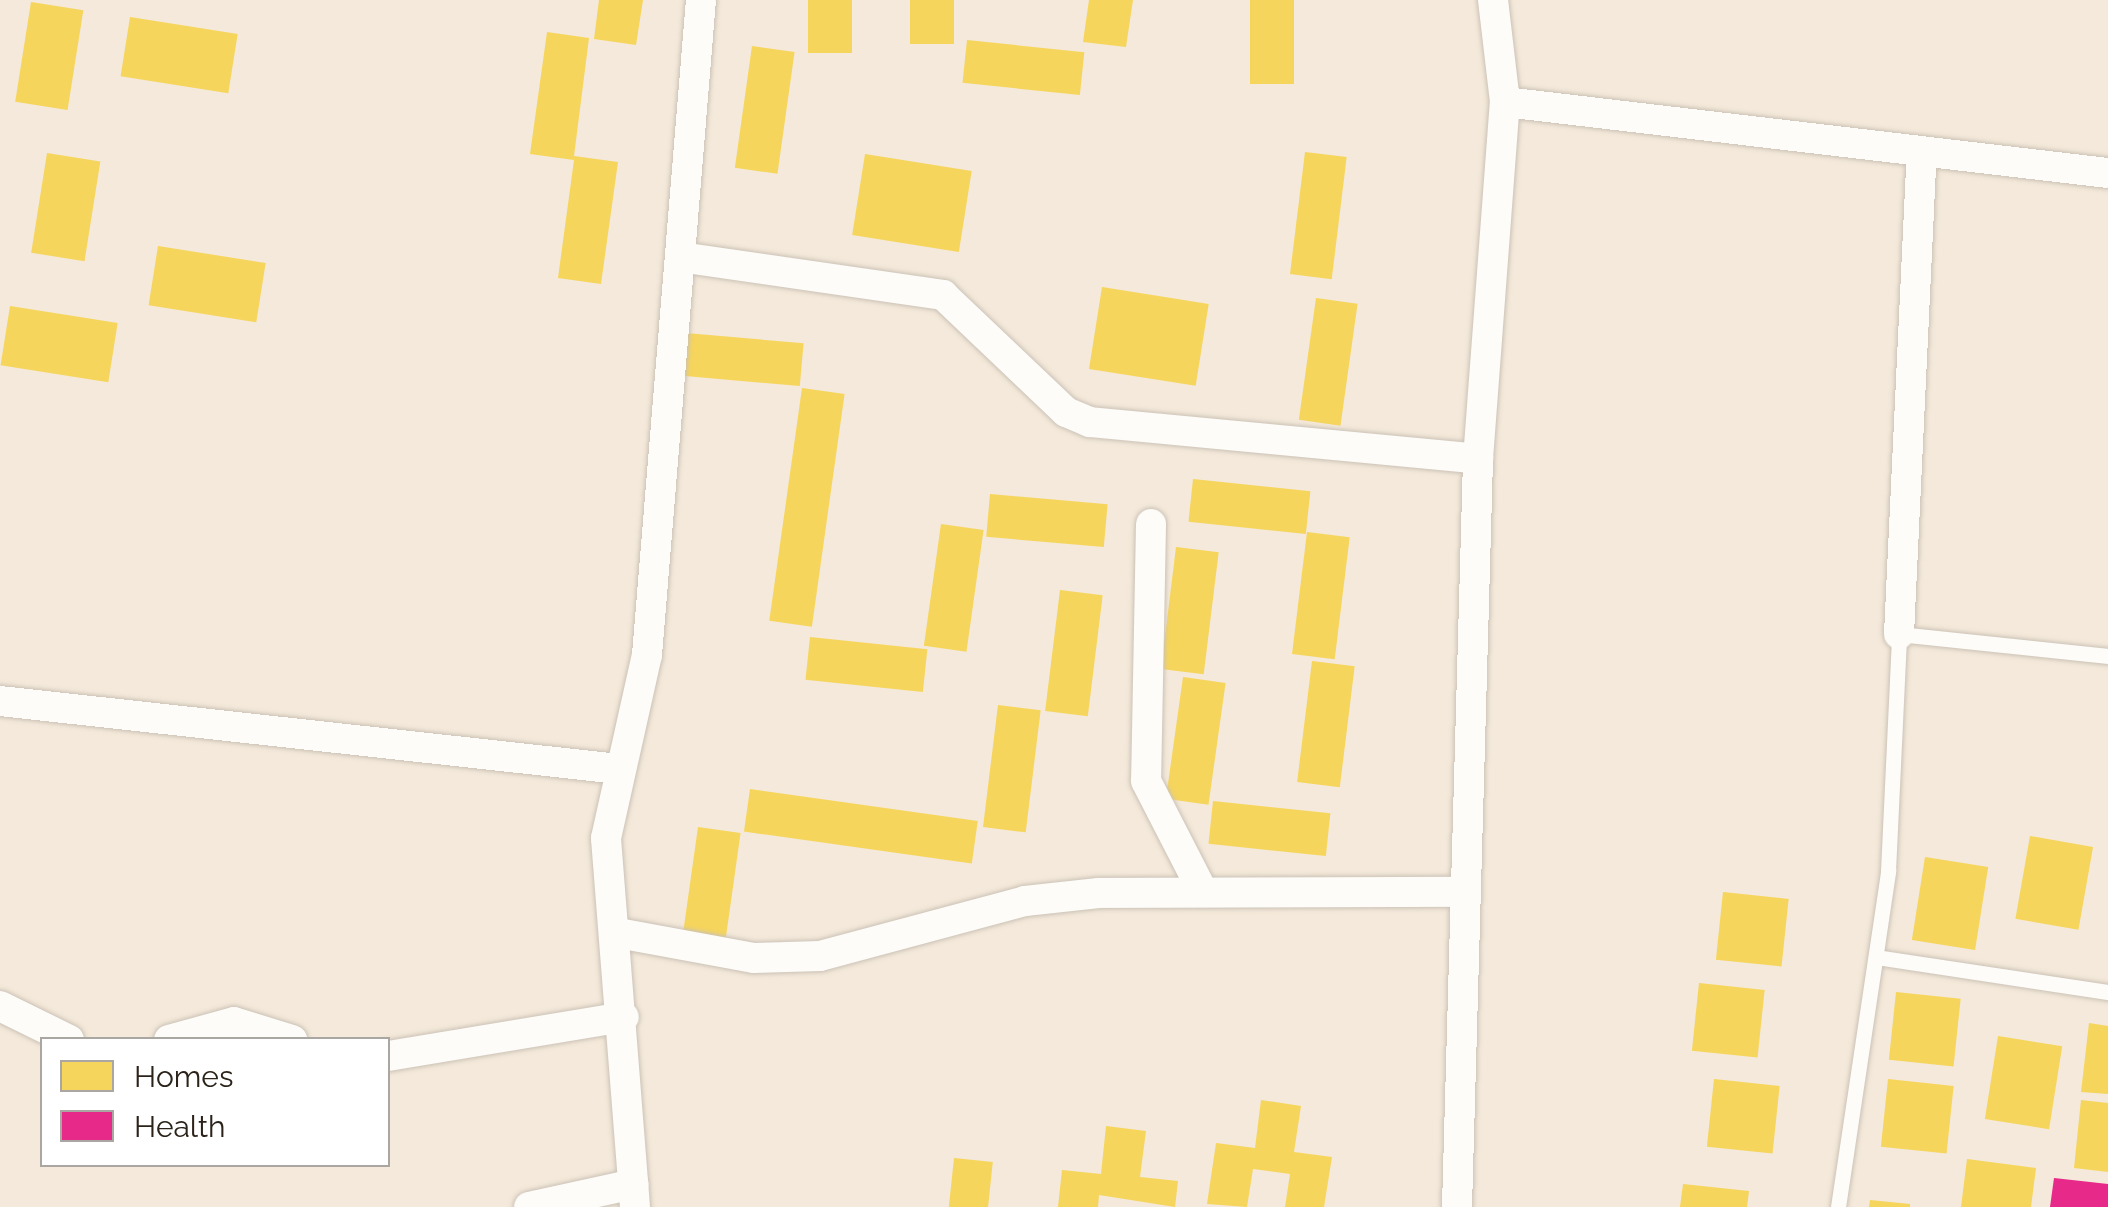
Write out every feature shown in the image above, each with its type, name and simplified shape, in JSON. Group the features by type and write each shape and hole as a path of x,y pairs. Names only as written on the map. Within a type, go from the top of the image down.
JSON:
{"street":[{"path":"529,1207 635,1196 618,933 606,838 647,655 686,258 701,0"},
{"path":"1458,1207 1463,892 1478,458 1505,102 1494,0"},
{"path":"1505,102 2108,173"},
{"path":"1899,634 1922,152"},
{"path":"686,258 943,295 1066,412 1090,422 1478,458"},
{"path":"1151,524 1146,781 1202,890"},
{"path":"0,701 619,769"},
{"path":"618,933 754,958 820,956 1025,901 1202,890 1463,892"},
{"path":"0,1006 63,1037"},
{"path":"390,1056 624,1016"},
{"path":"180,1037 234,1022 282,1037"}],"lane":[{"path":"1838,1207 1876,957 1899,634 2108,656"},
{"path":"1876,957 2108,992"}],"building: Homes":[{"path":"599,0 643,0 636,45 594,39"},
{"path":"808,0 852,0 852,53 808,53"},
{"path":"910,0 954,0 954,44 910,44"},
{"path":"1089,0 1133,0 1126,47 1083,42"},
{"path":"1250,0 1294,0 1294,84 1250,84"},
{"path":"31,2 83,10 68,110 15,102"},
{"path":"130,17 238,34 228,93 121,76"},
{"path":"547,32 589,38 574,156 618,162 601,284 558,278 574,160 530,154"},
{"path":"967,40 1084,52 1080,95 963,83"},
{"path":"752,46 795,52 777,174 735,168"},
{"path":"1305,152 1347,157 1332,279 1290,274"},
{"path":"47,153 100,161 85,261 31,253"},
{"path":"865,154 972,171 959,252 852,235"},
{"path":"158,246 266,263 256,322 149,305"},
{"path":"1102,287 1209,304 1196,386 1089,369"},
{"path":"1316,298 1358,304 1340,426 1299,420"},
{"path":"10,306 118,323 108,382 1,365"},
{"path":"686,333 804,343 800,386 682,376"},
{"path":"802,388 845,394 812,627 769,621"},
{"path":"1193,479 1310,491 1306,534 1189,522"},
{"path":"990,494 1108,504 1104,547 986,537"},
{"path":"941,524 984,530 966,652 924,646"},
{"path":"1307,532 1350,537 1335,659 1292,654"},
{"path":"1176,547 1219,552 1204,674 1161,669"},
{"path":"1060,590 1103,595 1088,716 1045,711"},
{"path":"810,637 927,649 923,692 806,680"},
{"path":"1312,661 1355,666 1340,787 1297,782"},
{"path":"1183,677 1226,683 1208,805 1166,799"},
{"path":"998,705 1041,710 1026,832 983,827"},
{"path":"750,789 978,821 972,864 744,832"},
{"path":"1213,801 1330,813 1326,856 1209,844"},
{"path":"698,827 741,833 723,955 681,949"},
{"path":"2030,836 2093,847 2078,930 2015,919"},
{"path":"1925,857 1988,867 1975,950 1912,940"},
{"path":"1723,892 1789,899 1782,967 1716,960"},
{"path":"1699,983 1765,990 1758,1058 1692,1051"},
{"path":"1896,992 1961,999 1954,1066 1889,1060"},
{"path":"2089,1023 2108,1026 2108,1094 2081,1092"},
{"path":"1998,1036 2062,1046 2049,1129 1985,1119"},
{"path":"1714,1079 1780,1086 1773,1154 1707,1147"},
{"path":"1888,1079 1954,1086 1947,1154 1881,1147"},
{"path":"1261,1100 1301,1106 1294,1152 1332,1157 1324,1207 1285,1207 1290,1174 1253,1169 1247,1207 1207,1204 1216,1143 1255,1148"},
{"path":"2081,1100 2108,1103 2108,1172 2074,1168"},
{"path":"1106,1126 1146,1131 1140,1177 1178,1181 1175,1207 1099,1195 1098,1207 1058,1207 1062,1170 1101,1174"},
{"path":"954,1158 993,1162 988,1207 949,1207"},
{"path":"1967,1159 2036,1168 2031,1207 1961,1207"},
{"path":"1683,1184 1749,1191 1747,1207 1680,1207"},
{"path":"1870,1200 1910,1204 1910,1207 1869,1207"}],"building: Health":[{"path":"2054,1178 2108,1184 2108,1207 2050,1207"}]}
